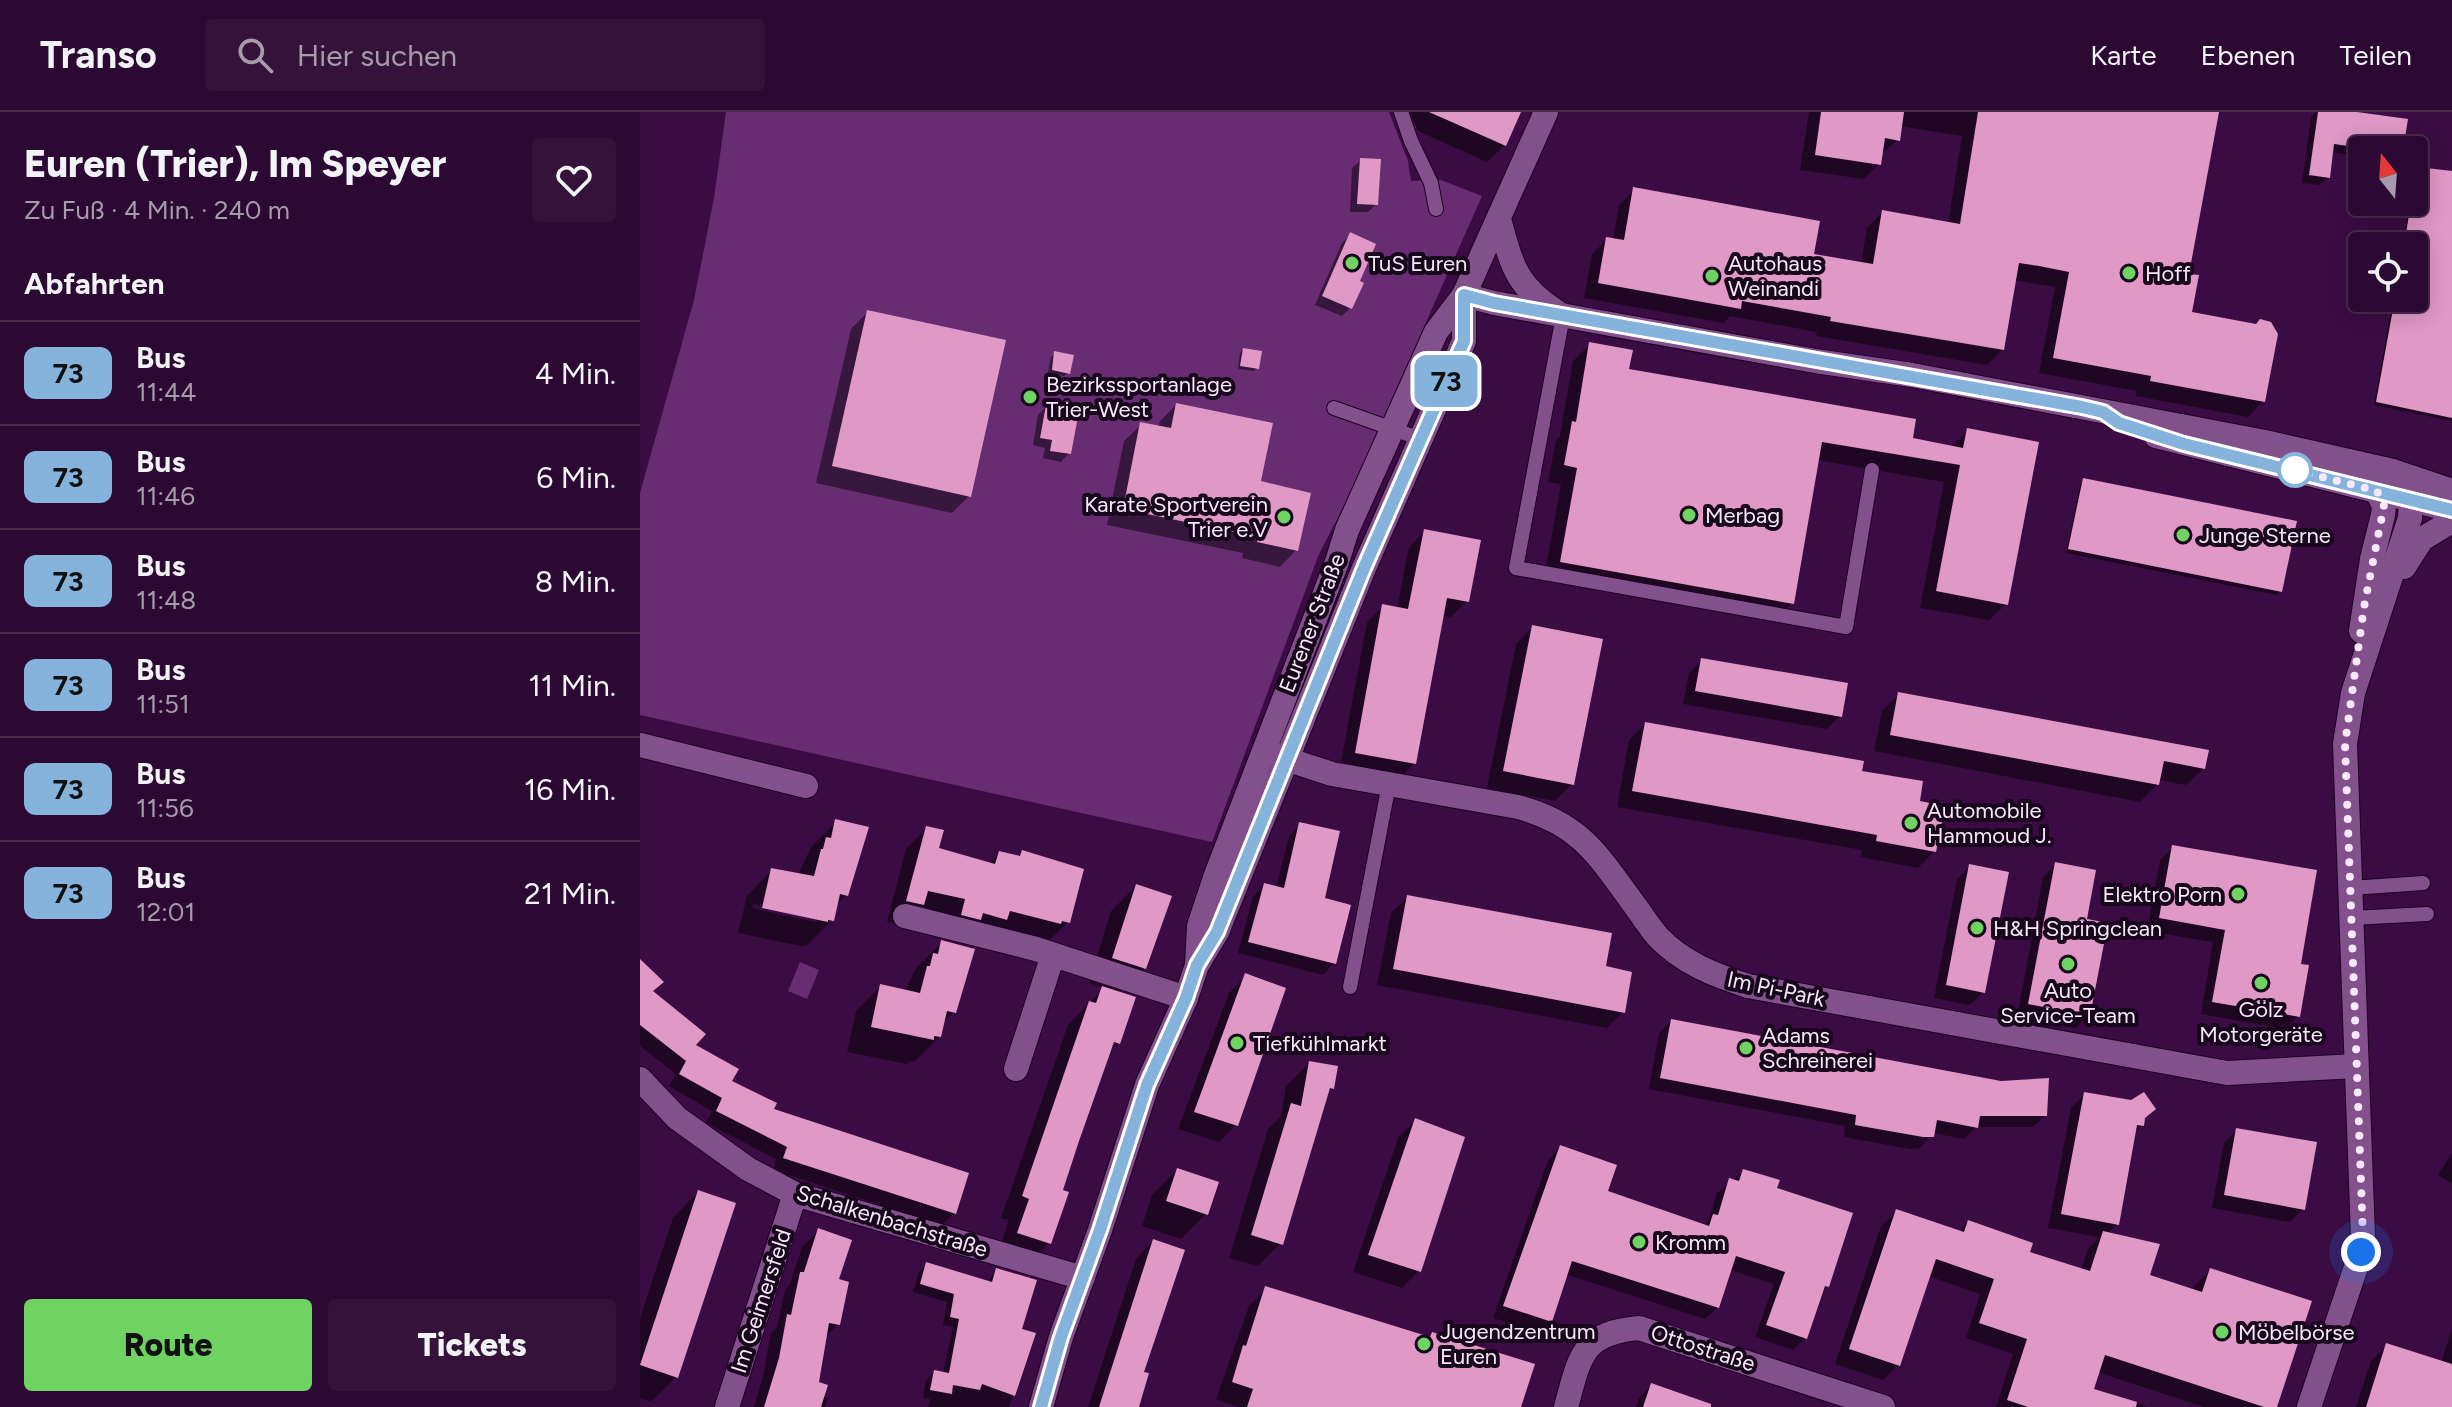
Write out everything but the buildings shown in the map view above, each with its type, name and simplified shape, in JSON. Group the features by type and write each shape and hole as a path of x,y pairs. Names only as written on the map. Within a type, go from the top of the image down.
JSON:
{"street":[{"name":"Eurener Straße","path":"1197,965 1199,926 1223,855 1347,530 1436,332 1464,295 1546,112"},
{"path":"1499,219 1512,264 1527,290 1563,316"},
{"name":"Eurener Straße","path":"1041,1407 1061,1337 1147,1085 1186,998 1197,965 1217,932 1364,568 1464,341 1464,295"},
{"path":"1464,295 1563,316 1927,378 2265,442 2393,471 2410,518 2353,693"},
{"path":"2402,492 2452,491"},
{"path":"2402,492 2452,510"},
{"path":"2309,1407 2356,1267 2363,1237 2345,744 2364,607 2402,492"},
{"path":"2390,584 2400,575 2422,539 2452,521"},
{"path":"640,745 806,786"},
{"name":"Im Pi-Park","path":"1264,752 1332,774 1541,813 1583,839 1657,935 1686,961 1709,973 1748,986 2227,1073 2356,1066"},
{"path":"905,916 1053,955 1186,998"},
{"path":"1016,1069 1053,955"},
{"name":"Schalkenbachstraße","path":"640,1079 677,1118 748,1169 795,1194 1083,1278"},
{"name":"Im Geimersfeld","path":"727,1407 795,1194"},
{"name":"Ottostraße","path":"1566,1407 1577,1366 1596,1338 1616,1330 1639,1328 1883,1407"}],"lane":[{"path":"1401,112 1431,183 1436,209"},
{"path":"1563,316 1516,568 1846,627 1872,470"},
{"path":"1334,408 1421,439"},
{"path":"1337,562 1364,568"},
{"path":"1350,987 1389,784"},
{"path":"2351,888 2423,883"},
{"path":"2352,918 2427,914"}],"shaded area":[{"name":"Bezirkssportanlage Trier-West","path":"726,112 1389,112 1408,161 1411,181 1441,180 1482,196 1347,500 1319,554 1212,842 640,715 640,493 694,300 714,198"},
{"path":"800,962 819,970 807,999 788,991"}],"bus line":[{"name":"73","path":"1041,1407 1061,1337 1147,1085 1186,998 1197,965 1217,932 1364,568 1464,341 1464,295 1494,303 2082,407 2103,412 2119,423 2146,433 2184,444 2452,510"}],"place":[{"name":"TuS Euren","path":"1352,263"},
{"name":"Hoff","path":"2129,273"},
{"name":"Autohaus Weinandi","path":"1712,276"},
{"name":"Bezirkssportanlage Trier-West","path":"1030,397"},
{"name":"Merbag","path":"1689,515"},
{"name":"Karate Sportverein Trier e.V","path":"1284,517"},
{"name":"Junge Sterne","path":"2183,535"},
{"name":"Automobile Hammoud J.","path":"1911,823"},
{"name":"Elektro Porn","path":"2238,894"},
{"name":"H&H Springclean","path":"1977,928"},
{"name":"Auto Service-Team","path":"2068,964"},
{"name":"Gölz Motorgeräte","path":"2261,983"},
{"name":"Tiefkühlmarkt","path":"1237,1043"},
{"name":"Adams Schreinerei","path":"1746,1048"},
{"name":"Kromm","path":"1639,1242"},
{"name":"Möbelbörse","path":"2222,1332"},
{"name":"Jugendzentrum Euren","path":"1424,1344"}],"route":[{"path":"2295,470 2377,491 2384,506 2364,607 2345,744 2363,1237 2361,1252"}]}
